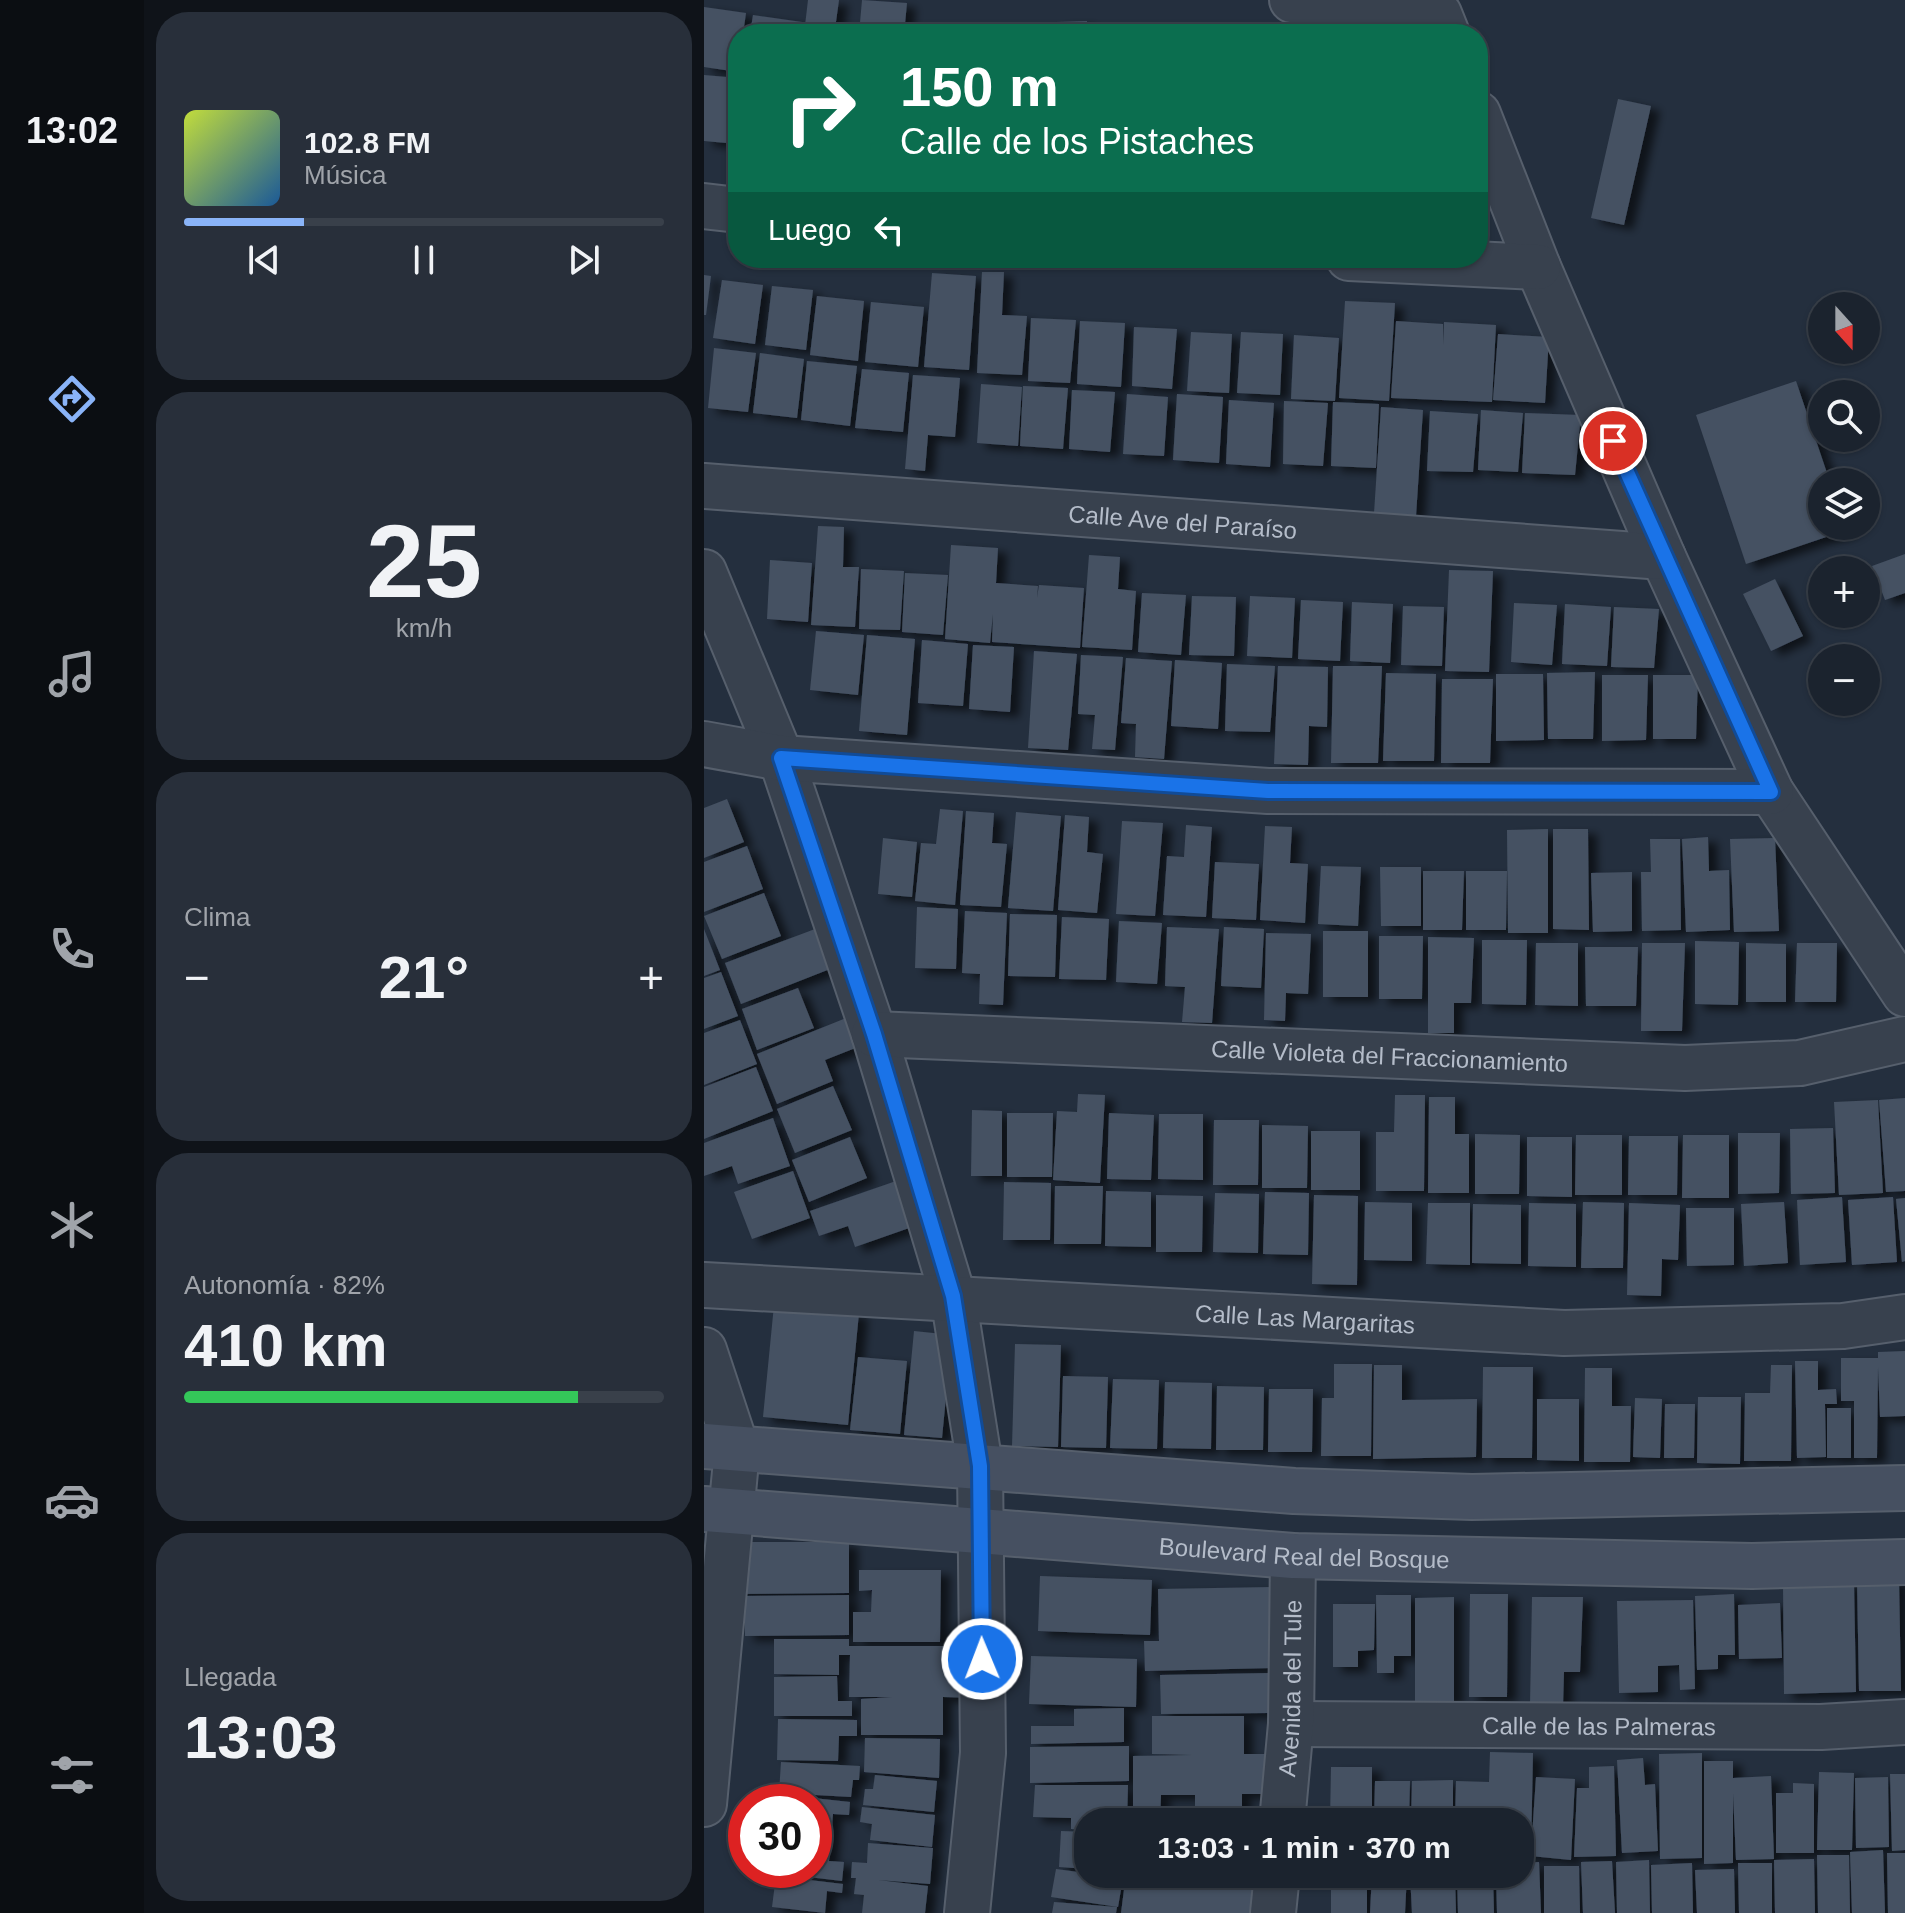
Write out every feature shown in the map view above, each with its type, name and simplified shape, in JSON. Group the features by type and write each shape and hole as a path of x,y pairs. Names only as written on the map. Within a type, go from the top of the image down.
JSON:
{"street":[{"path":"1292,0 1443,24"},
{"path":"1488,140 1538,267 1663,557 1771,792 1905,994"},
{"path":"704,206 728,209"},
{"path":"1488,265 1538,267"},
{"name":"Calle Ave del Paraíso","path":"704,486 1663,557"},
{"path":"704,572 781,758 874,1034 953,1296 980,1466 983,1753 967,1913"},
{"path":"704,744 781,758 1268,791 1771,792"},
{"name":"Calle Violeta del Fraccionamiento","path":"874,1034 1685,1068 1800,1063 1905,1039"},
{"name":"Calle Las Margaritas","path":"704,1285 953,1296 1564,1333 1843,1326 1905,1317"},
{"path":"704,1350 720,1448 704,1804"},
{"path":"720,1448 1294,1491 1472,1497 1905,1488"},
{"name":"Boulevard Real del Bosque","path":"717,1510 980,1534 1293,1556 1752,1566 1905,1562"},
{"name":"Avenida del Tule","path":"1283,1808 1291,1724 1293,1556"},
{"name":"Calle de las Palmeras","path":"1291,1724 1821,1727 1905,1722"},
{"path":"1273,1913 1276,1888"}],"building":[{"path":"808,0 839,0 836,24 805,24"},
{"path":"862,0 907,3 905,24 860,24"},
{"path":"704,7 746,13 744,24 728,24 728,71 704,67"},
{"path":"753,15 802,22 802,24 752,24"},
{"path":"1087,21 1087,24 1056,24"},
{"path":"704,75 728,77 728,143 704,141"},
{"path":"1618,99 1651,106 1624,225 1591,218"},
{"path":"982,272 1004,272 1002,315 1027,316 1022,375 977,373"},
{"path":"932,273 976,276 969,370 924,367"},
{"path":"704,275 711,276 706,315 704,315"},
{"path":"722,280 763,285 755,344 713,338"},
{"path":"772,286 813,290 806,350 765,345"},
{"path":"817,296 864,301 858,361 810,355"},
{"path":"1345,301 1395,303 1389,401 1339,398"},
{"path":"871,302 924,307 918,367 865,362"},
{"path":"1031,318 1076,320 1070,383 1028,381"},
{"path":"1080,321 1125,323 1121,387 1077,384"},
{"path":"1396,321 1443,324 1443,345 1444,322 1496,325 1492,402 1391,398"},
{"path":"1134,327 1177,329 1172,389 1132,386"},
{"path":"1191,332 1232,334 1229,393 1187,391"},
{"path":"1241,332 1283,334 1280,395 1237,393"},
{"path":"1498,334 1549,337 1545,403 1493,400"},
{"path":"1294,335 1339,338 1335,401 1291,399"},
{"path":"714,348 756,353 748,412 708,408"},
{"path":"760,353 804,359 797,418 753,413"},
{"path":"807,361 857,366 850,426 801,420"},
{"path":"862,369 909,373 903,432 855,428"},
{"path":"913,375 960,378 955,437 928,435 925,471 905,469"},
{"path":"1796,381 1808,417 1808,452 1820,452 1825,468 1808,468 1808,540 1817,540 1746,564 1696,415"},
{"path":"981,384 1022,387 1018,446 977,443"},
{"path":"1023,386 1068,388 1063,449 1020,446"},
{"path":"1072,390 1115,392 1110,452 1069,449"},
{"path":"1127,394 1168,397 1164,456 1123,454"},
{"path":"1177,394 1223,397 1219,463 1173,460"},
{"path":"1229,400 1274,403 1270,467 1226,464"},
{"path":"1284,401 1328,403 1323,466 1283,464"},
{"path":"1333,402 1379,404 1376,468 1331,466"},
{"path":"1381,407 1423,410 1416,516 1374,513"},
{"path":"1481,410 1523,413 1518,472 1478,470"},
{"path":"1430,411 1478,414 1473,472 1427,471"},
{"path":"1525,413 1581,415 1575,475 1522,473"},
{"path":"818,526 844,527 843,567 859,567 855,627 811,625"},
{"path":"951,545 998,548 996,583 1038,586 1037,598 1039,585 1084,588 1080,648 992,642 993,614 990,643 945,639"},
{"path":"1905,554 1905,593 1885,600 1880,587 1880,563"},
{"path":"1089,555 1120,557 1118,589 1136,591 1132,650 1082,647"},
{"path":"770,560 812,563 808,622 767,619"},
{"path":"861,569 904,571 900,630 859,629"},
{"path":"1449,570 1493,571 1489,672 1445,671"},
{"path":"905,573 948,575 943,635 902,632"},
{"path":"1775,579 1803,636 1771,651 1743,594"},
{"path":"1142,593 1186,595 1181,655 1138,652"},
{"path":"1192,596 1236,597 1234,656 1189,655"},
{"path":"1250,596 1295,598 1292,658 1247,656"},
{"path":"1301,600 1343,602 1340,661 1298,659"},
{"path":"1352,602 1393,604 1390,663 1350,661"},
{"path":"1514,603 1557,605 1552,665 1511,662"},
{"path":"1565,604 1611,607 1607,666 1562,664"},
{"path":"1403,606 1444,607 1442,666 1401,665"},
{"path":"1614,607 1659,609 1654,668 1611,667"},
{"path":"816,631 864,635 858,695 810,690"},
{"path":"867,635 915,639 907,735 859,731"},
{"path":"922,640 968,644 963,706 918,703"},
{"path":"973,645 1014,647 1010,712 969,709"},
{"path":"1034,651 1077,654 1068,750 1028,748"},
{"path":"1081,655 1123,657 1115,750 1092,749 1095,715 1078,714"},
{"path":"1126,658 1172,661 1164,759 1135,757 1136,724 1121,723"},
{"path":"1175,660 1222,663 1218,729 1171,726"},
{"path":"1227,664 1275,666 1270,732 1225,731"},
{"path":"1278,666 1328,667 1327,727 1309,726 1308,765 1274,764"},
{"path":"1333,666 1382,666 1378,763 1331,763"},
{"path":"1595,672 1593,739 1548,739 1547,673"},
{"path":"1386,673 1436,674 1434,761 1383,761"},
{"path":"1496,674 1543,674 1544,740 1496,741"},
{"path":"1602,675 1648,675 1646,740 1602,741"},
{"path":"1653,675 1698,675 1696,739 1653,739"},
{"path":"1442,679 1493,679 1490,763 1441,763"},
{"path":"727,799 744,842 704,858 704,808"},
{"path":"940,809 963,811 955,905 915,901 921,843 936,844"},
{"path":"966,811 994,813 992,843 1007,844 1001,907 960,905"},
{"path":"1016,812 1061,816 1053,911 1008,908"},
{"path":"1065,815 1089,817 1087,852 1103,854 1097,913 1058,910"},
{"path":"1122,821 1163,823 1155,916 1116,914"},
{"path":"1186,825 1212,827 1206,917 1163,915 1167,856 1184,857"},
{"path":"1265,826 1292,827 1290,863 1308,864 1305,923 1260,920"},
{"path":"1548,829 1548,933 1508,933 1507,830"},
{"path":"1553,829 1588,829 1589,930 1553,929"},
{"path":"1708,837 1709,871 1729,870 1730,930 1686,932 1682,839"},
{"path":"883,838 917,842 912,897 878,894"},
{"path":"1775,838 1779,931 1734,932 1730,839"},
{"path":"1650,839 1680,839 1681,930 1642,931 1641,872 1651,872"},
{"path":"747,846 763,889 704,912 704,862"},
{"path":"1215,862 1259,864 1256,920 1212,918"},
{"path":"1321,866 1361,867 1358,926 1318,924"},
{"path":"1380,867 1421,867 1421,926 1381,926"},
{"path":"1423,871 1464,871 1462,930 1423,930"},
{"path":"1466,871 1507,871 1506,930 1466,930"},
{"path":"1632,872 1632,931 1593,932 1591,873"},
{"path":"764,893 781,936 722,959 704,916"},
{"path":"917,907 958,909 956,969 915,968"},
{"path":"965,911 1007,913 1003,1005 979,1004 980,974 962,973"},
{"path":"1010,914 1057,915 1055,977 1008,976"},
{"path":"1062,917 1109,919 1106,980 1059,979"},
{"path":"1119,921 1162,923 1157,984 1116,982"},
{"path":"1167,927 1219,929 1212,1023 1182,1022 1185,987 1165,986"},
{"path":"1224,927 1264,929 1261,988 1221,986"},
{"path":"704,929 720,970 704,976"},
{"path":"815,929 830,969 741,1004 725,963"},
{"path":"1323,931 1368,931 1368,997 1323,997"},
{"path":"1266,933 1311,934 1308,994 1286,993 1285,1021 1264,1020"},
{"path":"1379,936 1423,936 1422,999 1379,999"},
{"path":"1428,937 1474,938 1471,1003 1454,1003 1454,1033 1428,1033"},
{"path":"1482,940 1527,940 1526,1005 1482,1004"},
{"path":"1695,941 1739,942 1738,1005 1695,1004"},
{"path":"1536,943 1578,943 1578,1006 1535,1005"},
{"path":"1642,943 1685,943 1682,1031 1641,1031"},
{"path":"1746,943 1786,944 1786,1002 1746,1002"},
{"path":"1797,943 1837,943 1836,1002 1795,1002"},
{"path":"1585,947 1638,947 1636,1006 1586,1006"},
{"path":"721,972 738,1016 704,1029 704,978"},
{"path":"798,988 814,1028 757,1050 742,1009"},
{"path":"851,1016 863,1045 825,1060 833,1081 777,1104 757,1054"},
{"path":"740,1020 757,1064 704,1085 704,1033"},
{"path":"756,1067 773,1111 704,1139 704,1087"},
{"path":"833,1086 852,1130 795,1153 777,1109"},
{"path":"1078,1094 1105,1095 1100,1183 1053,1180 1057,1111 1077,1112"},
{"path":"1395,1095 1425,1095 1424,1191 1376,1191 1376,1132 1394,1132"},
{"path":"1429,1097 1455,1097 1455,1134 1469,1134 1469,1193 1428,1193"},
{"path":"1905,1098 1905,1191 1886,1192 1879,1100"},
{"path":"1878,1100 1883,1193 1839,1195 1834,1102"},
{"path":"972,1110 1002,1111 1002,1176 971,1176"},
{"path":"1007,1113 1053,1113 1052,1177 1007,1177"},
{"path":"1109,1113 1154,1115 1151,1180 1107,1179"},
{"path":"1159,1114 1203,1114 1203,1180 1158,1179"},
{"path":"773,1118 790,1166 738,1184 732,1166 704,1176 704,1143"},
{"path":"1214,1120 1259,1120 1258,1185 1213,1185"},
{"path":"1262,1125 1308,1126 1307,1188 1262,1188"},
{"path":"1833,1128 1835,1193 1791,1194 1790,1129"},
{"path":"1311,1131 1360,1131 1360,1190 1311,1190"},
{"path":"1738,1133 1780,1133 1779,1193 1738,1194"},
{"path":"1475,1134 1520,1135 1519,1194 1475,1194"},
{"path":"1576,1135 1622,1135 1622,1195 1575,1195"},
{"path":"1683,1135 1729,1135 1729,1198 1682,1198"},
{"path":"1629,1136 1678,1136 1677,1195 1628,1195"},
{"path":"850,1137 867,1178 809,1202 792,1160"},
{"path":"1527,1137 1572,1137 1572,1197 1527,1196"},
{"path":"793,1171 810,1218 752,1239 734,1192"},
{"path":"896,1181 912,1227 855,1247 848,1226 819,1236 810,1211"},
{"path":"1004,1182 1051,1183 1050,1240 1003,1240"},
{"path":"1055,1186 1103,1186 1101,1244 1054,1244"},
{"path":"1106,1191 1151,1192 1151,1247 1105,1246"},
{"path":"1265,1192 1309,1193 1308,1255 1263,1254"},
{"path":"1215,1193 1259,1194 1258,1253 1213,1252"},
{"path":"1156,1195 1203,1196 1202,1252 1156,1252"},
{"path":"1314,1195 1358,1196 1357,1285 1312,1284"},
{"path":"1842,1197 1846,1262 1800,1265 1797,1200"},
{"path":"1893,1197 1897,1262 1852,1265 1848,1200"},
{"path":"1905,1198 1905,1261 1902,1262 1896,1199"},
{"path":"1365,1202 1412,1203 1412,1261 1364,1260"},
{"path":"1583,1202 1624,1203 1623,1268 1581,1268"},
{"path":"1784,1202 1788,1263 1744,1266 1741,1204"},
{"path":"1428,1203 1470,1203 1470,1265 1426,1264"},
{"path":"1529,1203 1576,1204 1576,1267 1528,1266"},
{"path":"1629,1203 1680,1205 1678,1260 1662,1259 1661,1296 1627,1295"},
{"path":"1473,1204 1521,1205 1521,1264 1472,1263"},
{"path":"1686,1208 1734,1208 1734,1265 1687,1266"},
{"path":"774,1305 859,1313 848,1425 763,1417"},
{"path":"914,1331 952,1335 942,1438 904,1435"},
{"path":"1015,1344 1061,1345 1058,1447 1012,1446"},
{"path":"1905,1351 1905,1416 1880,1417 1878,1367 1877,1458 1854,1458 1854,1401 1841,1401 1841,1358 1878,1358 1878,1352"},
{"path":"858,1357 907,1361 900,1434 850,1430"},
{"path":"1795,1361 1818,1361 1818,1390 1836,1389 1837,1404 1825,1404 1826,1457 1797,1458"},
{"path":"1334,1364 1372,1364 1371,1456 1321,1456 1322,1398 1334,1398"},
{"path":"1374,1365 1402,1365 1402,1400 1477,1399 1476,1457 1373,1459"},
{"path":"1771,1365 1792,1365 1791,1461 1744,1461 1745,1393 1770,1393"},
{"path":"1483,1367 1533,1367 1532,1458 1482,1458"},
{"path":"1585,1368 1612,1368 1612,1406 1631,1406 1630,1462 1584,1462"},
{"path":"1063,1376 1108,1377 1106,1448 1061,1447"},
{"path":"1113,1379 1159,1380 1157,1449 1110,1448"},
{"path":"1165,1382 1212,1383 1211,1449 1163,1448"},
{"path":"1217,1386 1264,1387 1263,1450 1216,1450"},
{"path":"1269,1389 1313,1389 1312,1452 1268,1452"},
{"path":"1698,1397 1741,1397 1740,1464 1697,1463"},
{"path":"1635,1398 1662,1399 1660,1458 1633,1457"},
{"path":"1537,1399 1579,1399 1579,1461 1537,1460"},
{"path":"1665,1404 1695,1404 1694,1458 1664,1458"},
{"path":"1827,1408 1851,1408 1851,1458 1827,1458"},
{"path":"733,1542 849,1542 849,1593 734,1594"},
{"path":"859,1570 941,1570 940,1642 853,1642 853,1612 871,1612 872,1590 859,1591"},
{"path":"1040,1576 1152,1580 1150,1635 1038,1631"},
{"path":"1899,1578 1901,1691 1859,1691 1857,1580"},
{"path":"1854,1582 1856,1692 1784,1694 1783,1584"},
{"path":"1272,1587 1273,1668 1145,1671 1144,1641 1159,1641 1158,1589"},
{"path":"1470,1594 1508,1594 1507,1697 1469,1697"},
{"path":"1734,1594 1735,1655 1718,1655 1718,1669 1697,1670 1695,1596"},
{"path":"849,1595 849,1635 745,1636 745,1596"},
{"path":"1376,1595 1411,1595 1411,1656 1394,1656 1394,1673 1377,1673"},
{"path":"1454,1597 1454,1701 1415,1702 1415,1598"},
{"path":"1532,1597 1583,1597 1580,1672 1564,1672 1563,1706 1530,1705"},
{"path":"1693,1600 1695,1689 1680,1690 1679,1665 1658,1666 1658,1692 1619,1693 1617,1601"},
{"path":"1780,1603 1782,1658 1739,1659 1738,1605"},
{"path":"1333,1604 1375,1604 1374,1650 1358,1651 1358,1667 1333,1667"},
{"path":"774,1639 849,1639 849,1646 975,1646 975,1698 943,1697 943,1735 861,1735 861,1699 892,1697 849,1697 850,1655 839,1655 839,1675 774,1674"},
{"path":"1031,1656 1137,1659 1136,1707 1029,1704"},
{"path":"1270,1673 1270,1713 1161,1714 1160,1675"},
{"path":"837,1676 838,1701 852,1701 852,1716 774,1716 774,1677"},
{"path":"1124,1708 1124,1742 1031,1744 1031,1726 1074,1726 1074,1709"},
{"path":"1152,1716 1244,1716 1244,1754 1274,1754 1274,1794 1242,1794 1242,1808 1195,1808 1195,1795 1161,1795 1161,1808 1133,1808 1133,1756 1192,1755 1152,1754"},
{"path":"778,1719 857,1720 857,1736 839,1736 838,1761 777,1760"},
{"path":"865,1738 940,1739 939,1778 864,1772"},
{"path":"1129,1746 1129,1781 1030,1783 1030,1747"},
{"path":"1490,1752 1533,1753 1532,1808 1455,1808 1456,1781 1489,1782"},
{"path":"1702,1753 1702,1858 1660,1859 1659,1754"},
{"path":"1643,1758 1645,1785 1655,1784 1658,1851 1622,1853 1617,1760"},
{"path":"1704,1761 1733,1761 1733,1778 1771,1776 1774,1859 1736,1860 1733,1793 1733,1863 1704,1864"},
{"path":"781,1762 860,1766 859,1780 853,1780 851,1797 832,1796 832,1784 780,1784"},
{"path":"1614,1766 1616,1856 1574,1857 1577,1788 1589,1788 1589,1767"},
{"path":"1331,1767 1372,1767 1372,1808 1330,1808"},
{"path":"1819,1772 1854,1773 1852,1850 1817,1850"},
{"path":"1890,1774 1905,1774 1905,1850 1892,1851"},
{"path":"875,1775 937,1781 934,1812 863,1805 865,1789 873,1789"},
{"path":"1536,1777 1575,1779 1571,1860 1534,1856"},
{"path":"1888,1777 1889,1847 1856,1848 1855,1778"},
{"path":"1453,1780 1453,1808 1411,1808 1412,1781"},
{"path":"1375,1781 1410,1781 1409,1808 1374,1808"},
{"path":"1793,1783 1814,1784 1814,1853 1776,1853 1776,1793 1793,1793"},
{"path":"1035,1785 1128,1785 1127,1808 1074,1808 1074,1829 1071,1829 1071,1818 1033,1817"},
{"path":"832,1800 850,1802 849,1815 833,1814 832,1826"},
{"path":"862,1807 935,1815 932,1847 870,1840 872,1824 860,1822"},
{"path":"1061,1831 1074,1831 1074,1868 1059,1867"},
{"path":"868,1843 933,1848 930,1884 878,1880 928,1886 925,1913 862,1913 864,1895 854,1894 856,1878 851,1878 852,1862 867,1863"},
{"path":"1883,1850 1885,1913 1852,1913 1850,1852"},
{"path":"1887,1853 1905,1853 1905,1913 1888,1913"},
{"path":"1817,1855 1849,1855 1850,1913 1818,1913"},
{"path":"1814,1859 1815,1913 1775,1913 1774,1860"},
{"path":"1649,1860 1650,1913 1617,1913 1616,1862"},
{"path":"832,1861 844,1862 842,1881 832,1880"},
{"path":"1612,1861 1615,1913 1583,1913 1581,1862"},
{"path":"1534,1862 1539,1862 1541,1913 1497,1913 1496,1888 1534,1888"},
{"path":"1692,1863 1693,1913 1652,1913 1651,1865"},
{"path":"1738,1863 1772,1863 1772,1913 1739,1913"},
{"path":"1544,1866 1579,1866 1580,1913 1544,1913"},
{"path":"1056,1869 1074,1871 1074,1888 1121,1888 1118,1907 1051,1897"},
{"path":"1734,1869 1735,1913 1697,1913 1695,1870"},
{"path":"832,1883 843,1884 842,1893 827,1891 825,1913 772,1907 774,1888 832,1888"},
{"path":"1124,1888 1268,1888 1265,1913 1121,1913"},
{"path":"1331,1888 1367,1888 1367,1913 1331,1913"},
{"path":"1371,1888 1406,1888 1405,1913 1370,1913"},
{"path":"1411,1888 1455,1888 1456,1913 1412,1913"},
{"path":"1457,1888 1493,1888 1494,1913 1458,1913"},
{"path":"1054,1902 1117,1907 1116,1913 1052,1913"}],"route":[{"path":"982,1659 980,1466 953,1296 874,1034 781,758 1268,791 1771,792 1613,441"}]}
